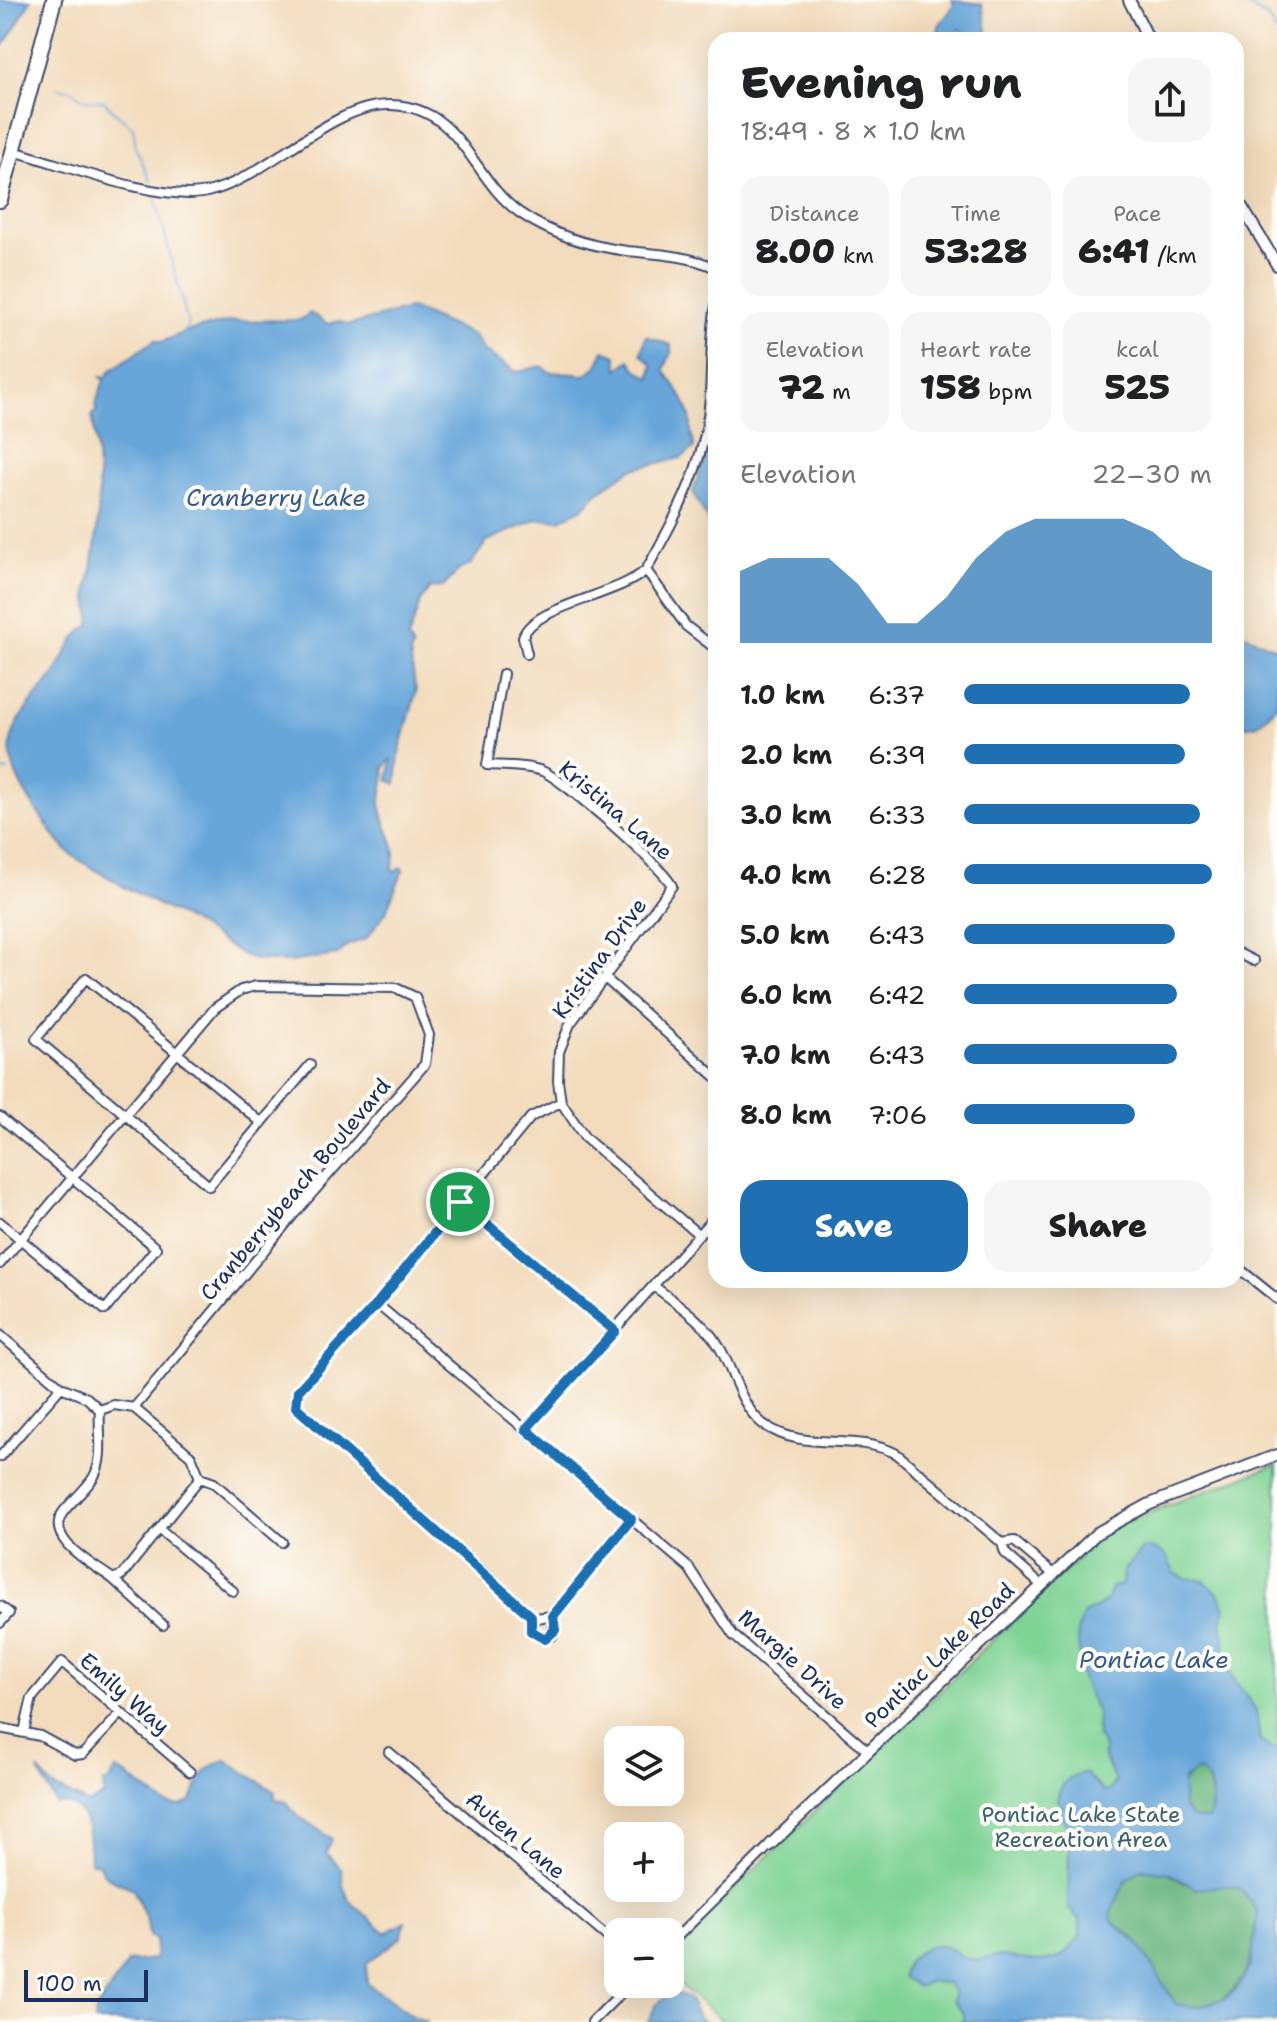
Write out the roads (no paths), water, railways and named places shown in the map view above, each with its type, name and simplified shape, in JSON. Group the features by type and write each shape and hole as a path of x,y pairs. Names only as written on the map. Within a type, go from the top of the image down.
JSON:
{"highway":[{"path":"0,200 54,0"}],"street":[{"path":"1129,0 1145,32"},
{"path":"13,151 163,192 205,193 250,174 332,124 373,106 396,105 438,120 466,145 500,196 541,226 588,244 708,264"},
{"path":"1244,210 1277,265"},
{"path":"527,654 523,637 530,624 548,613 596,598 646,570 672,525 697,462 708,416"},
{"path":"646,570 686,626 708,643"},
{"name":"Kristina Lane","path":"503,674 487,765 524,767 552,777 641,851 671,884"},
{"name":"Kristina Drive","path":"561,1102 559,1052 570,1024 669,892 671,884"},
{"path":"1244,956 1254,961"},
{"path":"262,1123 86,978 36,1039 209,1186 262,1123 310,1065"},
{"path":"606,979 708,1070"},
{"name":"Cranberrybeach Boulevard","path":"134,1408 294,1214 425,1064 429,1035 420,1004 404,989 249,987 215,1008 177,1053"},
{"path":"0,1264 177,1053"},
{"path":"553,1616 531,1616 296,1407 298,1391 377,1304 531,1117 561,1102 585,1138 698,1234"},
{"path":"0,1117 156,1248 105,1310 0,1222"},
{"path":"460,1202 615,1331"},
{"path":"526,1429 655,1287 708,1223"},
{"path":"1244,1272 1277,1299"},
{"path":"655,1287 712,1335 745,1399 761,1422 802,1440 830,1443 847,1439 882,1446 897,1454 1002,1543 1005,1553 1040,1584"},
{"name":"Margie Drive","path":"377,1304 689,1568 733,1635 868,1751"},
{"path":"0,1335 61,1387 87,1398 100,1410 101,1457 94,1477 61,1515 58,1528 62,1541 113,1579 163,1625"},
{"path":"0,1457 61,1387"},
{"path":"100,1410 114,1405 134,1408 191,1456 200,1478 214,1483 282,1542"},
{"name":"Pontiac Lake Road","path":"684,1930 963,1663 1040,1584 1097,1533 1127,1514 1277,1455"},
{"path":"113,1579 122,1575 200,1478"},
{"path":"531,1616 531,1631 542,1639 552,1636 553,1616 631,1519"},
{"path":"160,1530 233,1591"},
{"path":"1002,1543 1014,1541 1052,1573"},
{"path":"0,1606 9,1613 0,1623"},
{"name":"Emily Way","path":"24,1732 32,1698 62,1662 190,1772"},
{"path":"0,1728 40,1736 75,1755 83,1754 121,1713"},
{"name":"Auten Lane","path":"389,1752 604,1934"},
{"path":"592,2022 616,1998"}],"water":[{"path":"0,0 31,0 0,50"},
{"path":"952,0 982,4 987,32 963,32 959,29 957,32 938,32 954,6"},
{"name":"Cranberry Lake","path":"411,308 473,335 484,351 517,372 542,366 549,372 585,375 597,366 604,350 616,355 618,369 630,360 636,369 651,378 652,364 641,354 646,336 671,345 664,370 686,405 694,448 681,458 632,469 599,491 583,508 560,520 538,519 487,541 471,564 460,569 443,587 430,588 420,602 408,639 413,647 410,653 416,692 399,754 396,784 388,780 392,758 384,768 381,807 395,853 392,869 394,872 401,867 403,870 386,912 366,939 348,945 337,955 289,962 255,960 190,921 124,887 66,850 38,813 17,776 12,761 13,733 20,718 53,677 76,637 90,625 88,593 99,502 92,415 97,410 95,406 104,380 101,377 107,377 110,371 155,340 162,342 188,331 233,321 300,320 310,313 328,324 338,321 349,325"},
{"path":"708,446 708,521 693,492"},
{"path":"1244,636 1277,649 1277,706 1258,724 1244,727"},
{"name":"Pontiac Lake","path":"1151,1548 1166,1555 1174,1573 1184,1578 1203,1580 1219,1594 1225,1609 1221,1622 1230,1674 1256,1710 1260,1741 1277,1751 1277,2022 964,2022 964,2014 953,2001 954,1993 947,1984 930,1981 918,1987 903,1977 906,1965 915,1954 941,1946 973,1960 1001,1956 1047,1961 1060,1957 1080,1937 1080,1920 1068,1907 1069,1830 1058,1812 1063,1806 1057,1799 1066,1781 1079,1774 1085,1773 1104,1792 1110,1791 1115,1781 1104,1757 1104,1747 1097,1736 1098,1715 1082,1679 1077,1632 1084,1614 1107,1601 1111,1587 1122,1585 1123,1571 1142,1549","holes":["1198,1770 1207,1780 1212,1793 1208,1819 1192,1818 1183,1808 1183,1779","1142,1869 1169,1873 1197,1889 1226,1885 1239,1888 1258,1911 1251,1964 1238,1987 1226,1998 1197,2007 1176,2004 1137,1942 1113,1922 1110,1914 1126,1880"]},
{"path":"226,1760 275,1792 274,1798 287,1802 297,1815 332,1839 326,1853 341,1868 343,1886 349,1900 386,1933 406,1922 401,1937 366,1964 367,1983 414,2017 428,2022 95,2022 96,2010 128,1962 155,1959 156,1939 149,1936 147,1921 133,1889 105,1876 98,1863 90,1862 88,1833 81,1814 67,1804 56,1804 38,1770 53,1787 89,1804 104,1796 103,1783 110,1781 116,1770 162,1802 181,1805 191,1801 207,1770"},
{"path":"686,1996 704,2022 648,2022 656,2005 664,1998"}],"waterway":[{"path":"1236,0 1266,16 1277,33"},
{"path":"58,88 71,90 84,100 104,101 134,128 135,146 151,182"},
{"path":"155,197 188,323 184,333"},
{"path":"0,772 8,771"}],"park label":[{"name":"Pontiac Lake State Recreation Area","path":"1081,1826"}]}
